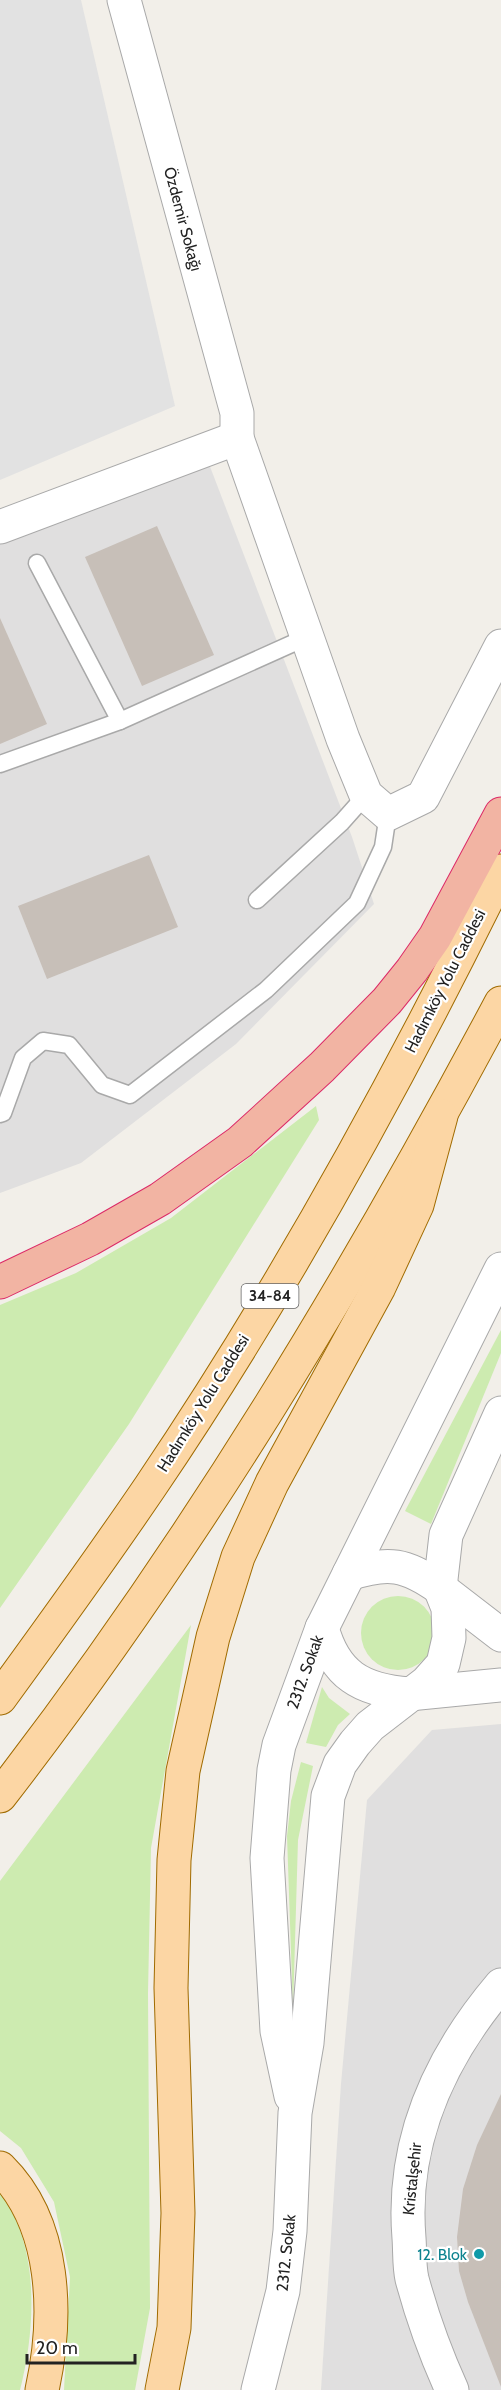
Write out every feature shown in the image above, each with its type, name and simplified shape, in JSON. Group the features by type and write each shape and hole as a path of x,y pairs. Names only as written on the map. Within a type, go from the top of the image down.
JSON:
{"highway":[{"path":"0,1282 90,1239 160,1199 240,1142 322,1067 387,1001 412,970 435,937 501,814"}],"main road":[{"name":"Hadımköy Yolu Caddesi","path":"0,1698 151,1486 271,1295 403,1063 501,871"},
{"path":"0,1796 124,1626 231,1468 283,1386 441,1116 501,1003"},
{"path":"162,2390 174,2317 178,2212 172,1976 174,1860 186,1760 213,1637 238,1557 272,1483 379,1287 417,1205 441,1116"},
{"path":"0,2168 32,2210 46,2257 51,2306 47,2364 42,2390"}],"street":[{"name":"Özdemir Sokağı","path":"124,0 237,413 237,438 307,637 377,805"},
{"path":"0,527 237,438"},
{"path":"377,805 423,797 501,646"},
{"name":"2312. Sokak","path":"295,2113 277,2031 267,1858 274,1770 279,1745 322,1628 501,1269"},
{"name":"2312. Sokak","path":"258,2390 283,2290 290,2231 295,2113 307,2043 328,1796 340,1764 354,1743 370,1726 427,1682 443,1664 449,1638 448,1608 440,1588 446,1535 501,1413"},
{"path":"349,1574 371,1567 392,1566 410,1569 440,1588 501,1635"},
{"path":"322,1628 328,1652 342,1670 370,1686 388,1692 409,1694 501,1685"},
{"name":"Kristalşehir","path":"452,2390 412,2277 406,2206 416,2137 444,2065 471,2020 501,1985"}],"lane":[{"path":"37,563 120,721"},
{"path":"0,764 120,721 307,637"},
{"path":"0,1114 3,1113 23,1058 43,1041 69,1045 102,1085 130,1095 266,990 357,903 383,847 377,805 342,822 257,900"}],"shaded area":[{"path":"0,0 81,0 175,406 0,480"},
{"path":"209,464 352,837 374,904 236,1044 81,1163 0,1193 0,542"},
{"path":"501,1724 501,2390 321,2390 341,2084 367,1800 432,1730"}],"green space":[{"path":"316,1106 319,1120 129,1424 0,1608 0,1305 76,1273 171,1218"},
{"path":"501,1330 501,1353 431,1524 405,1511"},
{"path":"398,1596 419,1602 429,1612 435,1633 429,1654 419,1664 398,1670 377,1664 367,1654 361,1633 367,1612 377,1602"},
{"path":"191,1625 151,1848 148,1993 150,2308 135,2390 64,2390 70,2277 54,2202 21,2148 0,2131 0,1881"},
{"path":"322,1687 329,1698 350,1714 338,1725 326,1747 306,1743"},
{"path":"301,1762 313,1766 298,1840 293,2010 287,1836 291,1801"},
{"path":"0,2191 13,2213 22,2237 31,2288 29,2340 20,2390 0,2390"}],"building":[{"path":"157,526 214,655 142,686 85,557"},
{"path":"0,618 47,724 0,744"},
{"path":"149,855 178,927 47,979 18,906"},
{"name":"12. Blok","path":"501,2094 501,2387 468,2302 459,2271 457,2237 463,2189 477,2145"}],"place":[{"name":"12. Blok","path":"479,2254"}]}
